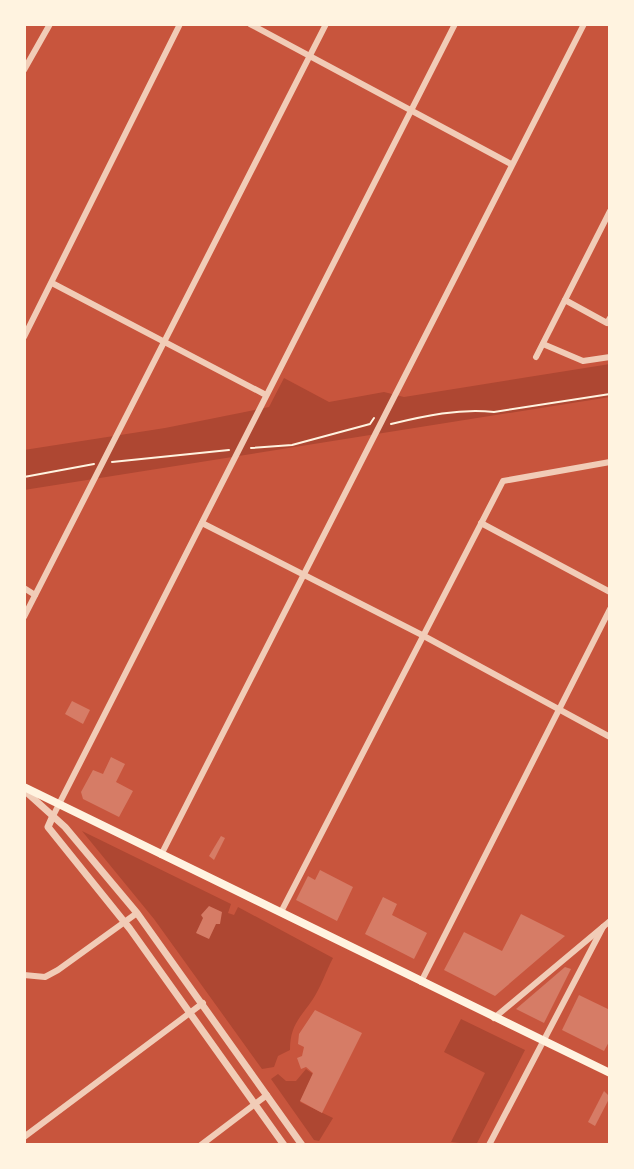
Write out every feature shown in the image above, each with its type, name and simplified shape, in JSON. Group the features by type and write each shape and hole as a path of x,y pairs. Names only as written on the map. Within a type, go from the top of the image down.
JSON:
{"main road":[{"path":"24,788 610,1073"}],"street":[{"path":"24,70 50,24"},
{"path":"24,337 180,24"},
{"path":"250,24 511,164"},
{"path":"24,617 326,24"},
{"path":"284,1145 191,1012 94,882 48,827 455,24"},
{"path":"161,855 584,24"},
{"path":"536,357 610,211"},
{"path":"52,283 266,395"},
{"path":"565,300 609,320"},
{"path":"543,344 583,361 610,357"},
{"path":"281,912 503,481 610,462"},
{"path":"202,523 422,635 610,737"},
{"path":"481,523 610,592"},
{"path":"24,588 35,595"},
{"path":"421,982 610,609"},
{"path":"24,788 52,818 65,827 137,913 302,1145"},
{"path":"94,882 105,873"},
{"path":"24,975 45,977 137,913"},
{"path":"494,1018 610,921"},
{"path":"489,1145 603,927"},
{"path":"24,1137 203,1003"},
{"path":"201,1145 267,1095"}],"path":[{"path":"24,477 105,462 292,445 370,424 373,418 387,425 468,411 494,412 610,394"}],"shaded area":[{"path":"610,364 610,397 24,490 24,450 165,428 269,407 284,378 329,402 384,392 404,397"},
{"path":"82,831 231,904 228,913 234,915 238,907 333,958 316,994 294,1028 290,1050 278,1056 274,1067 262,1069 154,919"},
{"path":"461,1019 525,1050 476,1145 451,1142 485,1073 444,1052"},
{"path":"306,1069 313,1074 300,1102 333,1118 319,1141 314,1140 271,1079 278,1074 286,1081 296,1081"}],"building":[{"path":"72,701 90,710 83,724 65,714"},
{"path":"111,757 125,764 116,782 133,791 119,817 83,799 81,792 93,770 103,774"},
{"path":"221,836 225,838 214,860 209,856"},
{"path":"320,870 353,887 337,921 296,900 308,876 315,880"},
{"path":"383,897 397,904 392,915 427,933 414,959 365,934"},
{"path":"209,906 222,912 220,924 216,924 209,939 196,933 203,918 201,915"},
{"path":"521,914 565,936 495,996 444,970 464,932 502,951"},
{"path":"565,967 571,969 544,1023 516,1009"},
{"path":"579,995 610,1010 610,1040 604,1051 562,1030"},
{"path":"315,1010 362,1033 322,1113 300,1101 313,1073 306,1067 301,1069 297,1058 302,1056 304,1047 298,1044 299,1034"},
{"path":"604,1091 610,1097 595,1126 588,1122"}]}
